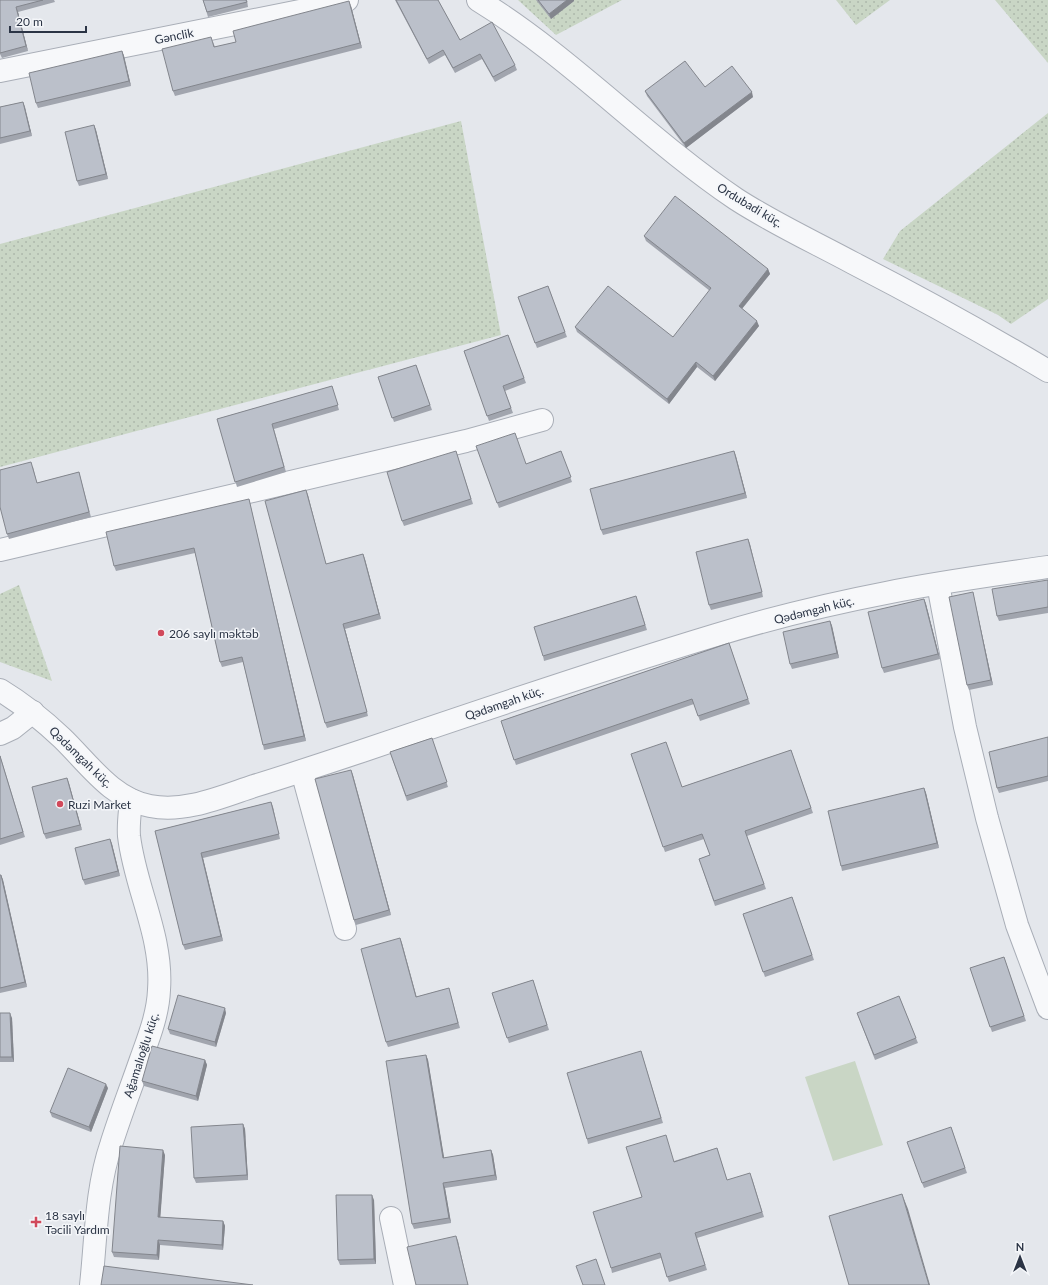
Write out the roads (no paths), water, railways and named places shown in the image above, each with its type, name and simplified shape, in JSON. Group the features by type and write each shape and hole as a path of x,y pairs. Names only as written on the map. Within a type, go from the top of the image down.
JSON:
{"street":[{"name":"Gənclik","path":"0,71 347,0"},
{"name":"Ordubadi küç.","path":"478,0 514,23 568,64 667,147 710,181 738,200 778,223 985,333 1048,371"},
{"path":"0,550 466,440 542,420"},
{"name":"Qədəmgah küç.","path":"0,690 33,712 64,740 105,782 131,800 149,806 170,808 188,806 302,771 539,691 718,635 818,607 886,593 1048,567"},
{"path":"938,584 965,727 987,818 1017,924 1048,1008"},
{"path":"0,734 14,728 33,712"},
{"path":"302,771 345,929"},
{"name":"Ağamalıoğlu küç.","path":"91,1285 98,1208 110,1146 156,1015 159,990 160,965 155,940 135,867 129,837 131,800"},
{"path":"390,1218 405,1285"}],"place":[{"name":"206 saylı məktəb","path":"161,633"},
{"name":"Ruzi Market","path":"60,804"},
{"name":"18 saylı Təcili Yardım","path":"36,1222"}]}
